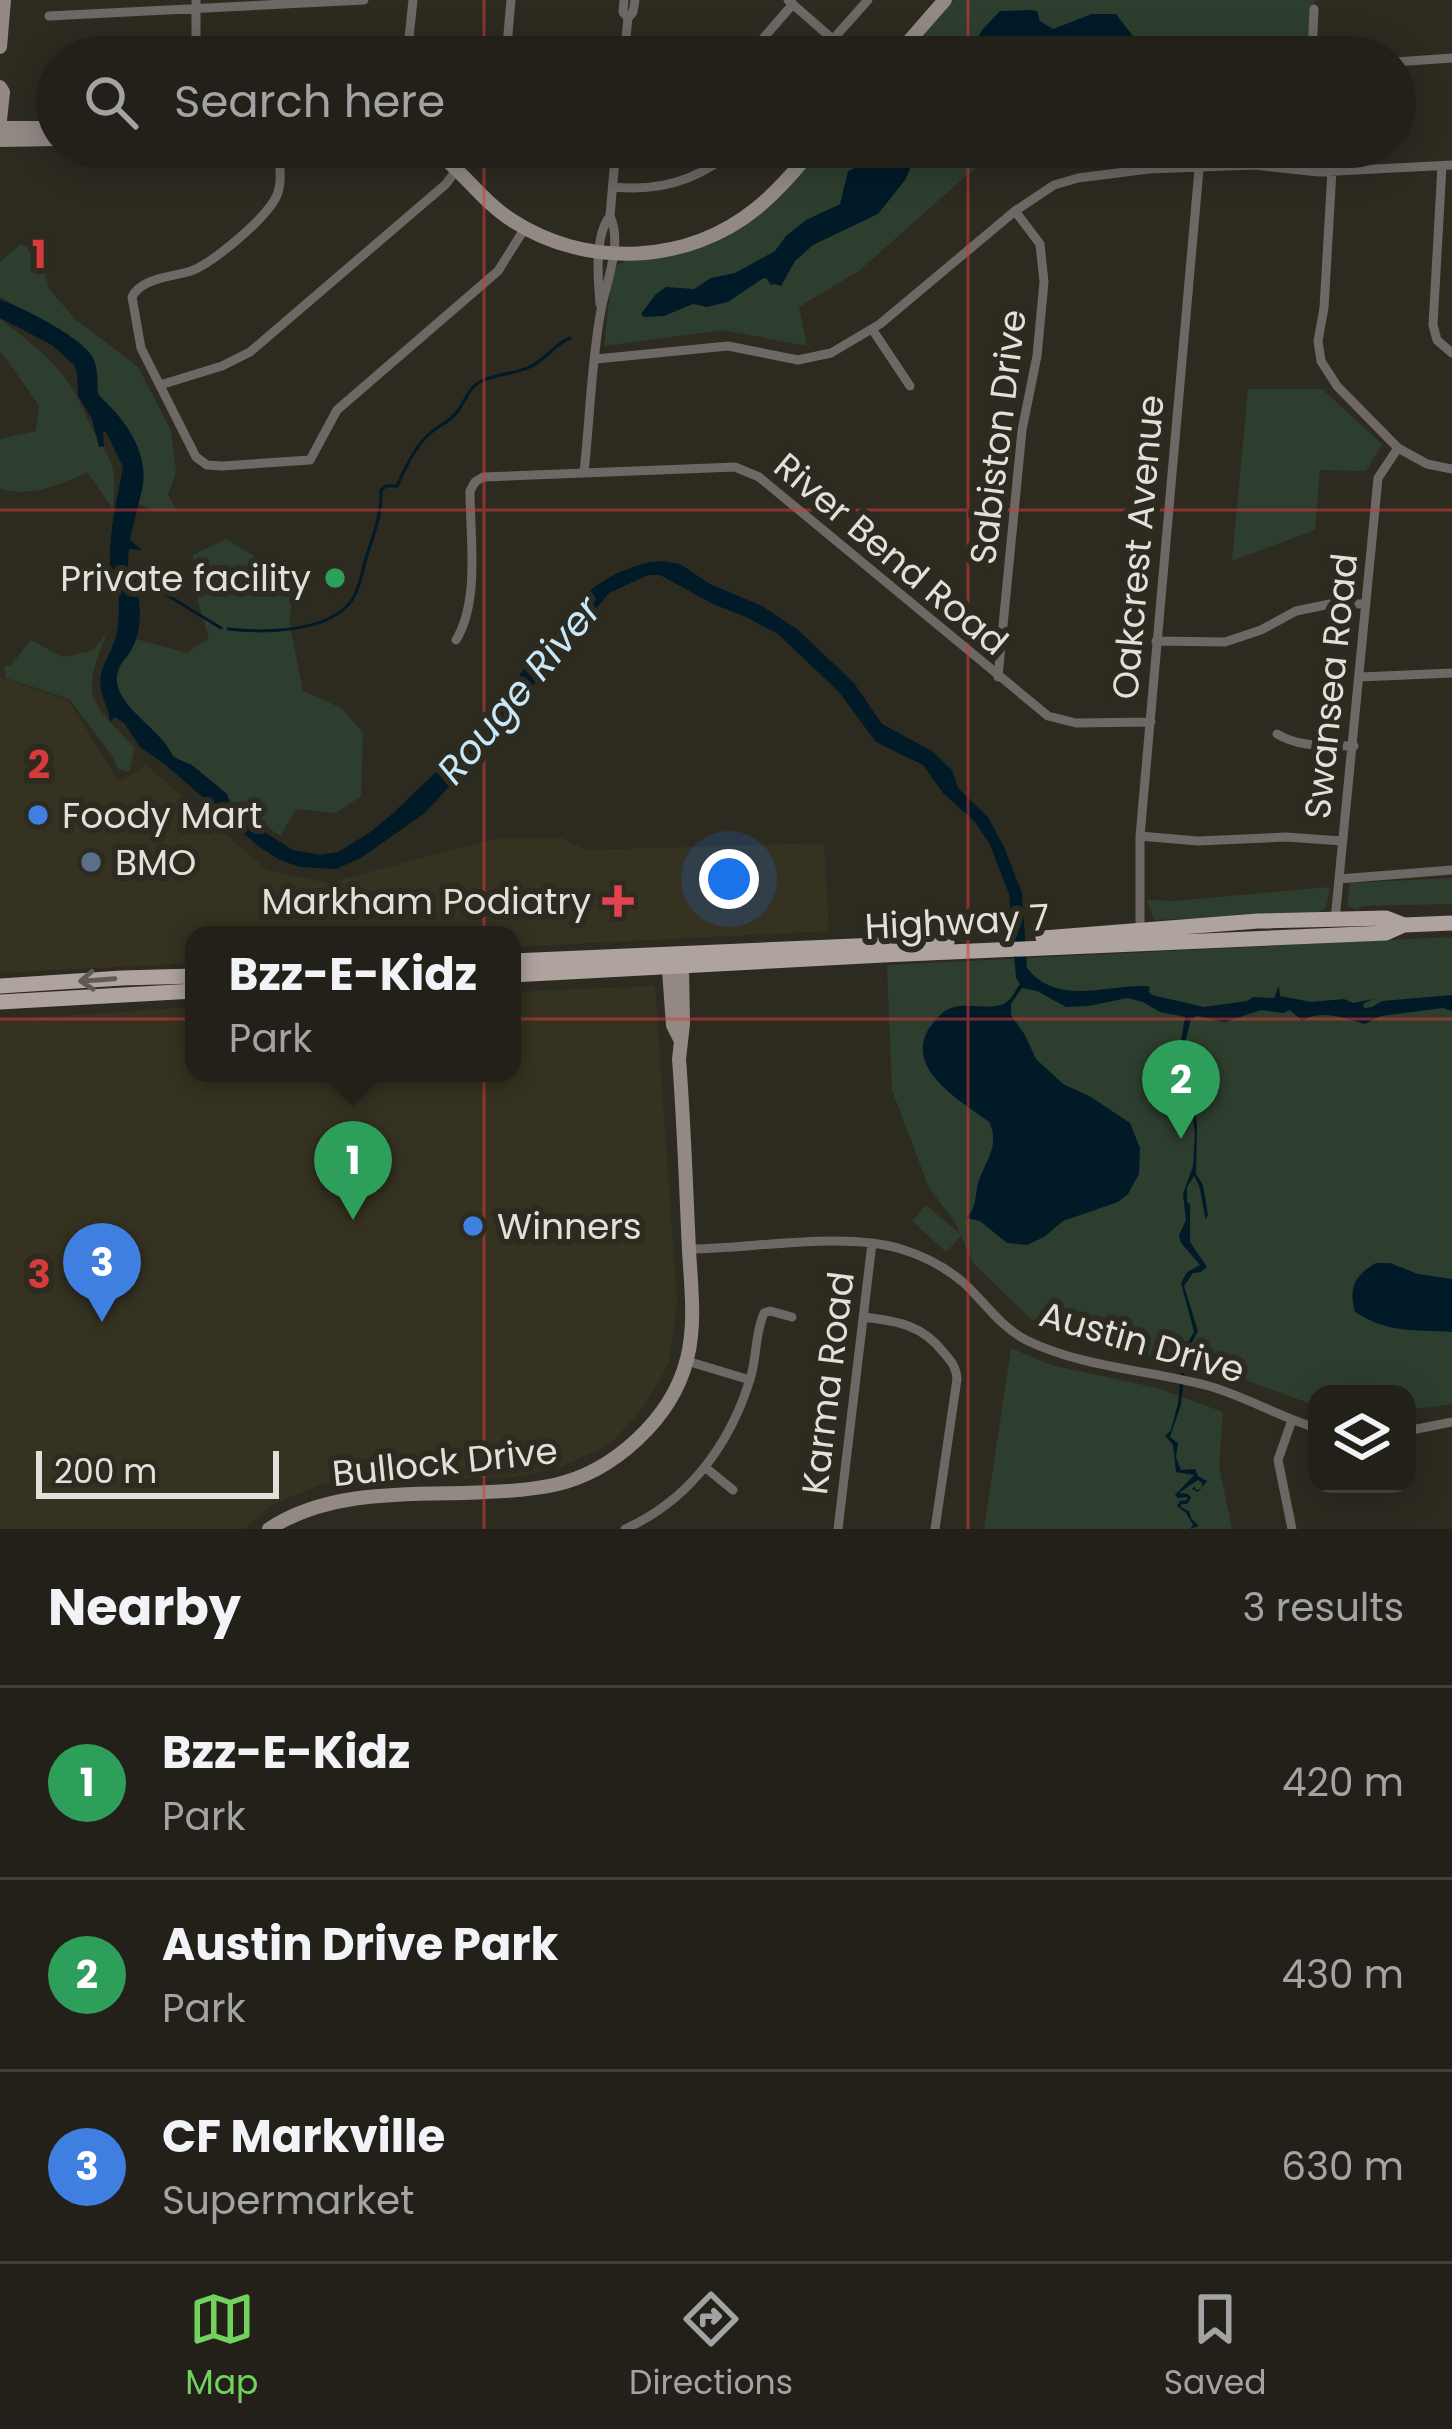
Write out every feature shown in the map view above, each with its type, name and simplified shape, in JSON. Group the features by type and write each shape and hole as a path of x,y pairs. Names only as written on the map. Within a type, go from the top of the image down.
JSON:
{"main road":[{"name":"Highway 7","path":"521,974 1334,928 1386,918 1404,925 1452,923"},
{"name":"Highway 7","path":"1035,944 1258,921 1334,928"},
{"name":"Highway 7","path":"521,961 673,963"},
{"path":"0,986 185,976"},
{"path":"0,1002 185,992"}],"street":[{"path":"0,46 4,0"},
{"path":"49,16 196,4 364,0"},
{"path":"409,36 412,0"},
{"path":"508,36 511,0"},
{"path":"624,0 628,18"},
{"path":"626,36 635,0"},
{"path":"836,36 868,0"},
{"path":"913,36 942,1"},
{"path":"764,36 791,2 830,36"},
{"path":"196,4 196,36"},
{"path":"1313,36 1314,9"},
{"path":"1416,61 1452,58"},
{"path":"0,87 0,124 36,127"},
{"path":"0,140 36,139"},
{"path":"1416,166 1447,165 1433,325 1437,340 1452,353"},
{"path":"279,168 279,187 265,214 204,265 133,292 137,335 191,452 201,461 222,466 308,462 337,410 498,271 525,228"},
{"path":"454,168 490,205 525,228 566,245 606,253 667,250 722,231 769,198 796,168"},
{"path":"584,472 601,309 598,286 614,168"},
{"path":"613,187 674,184 709,168"},
{"path":"596,359 728,346 785,359 812,359 872,329 1015,211 1054,185 1149,170 1213,168"},
{"path":"1282,168 1378,168"},
{"name":"Oakcrest Avenue","path":"1140,930 1140,836 1199,169"},
{"path":"160,385 250,352 446,184 456,170"},
{"path":"1332,170 1318,341 1321,361 1337,386 1398,448 1427,464 1452,469"},
{"name":"Sabiston Drive","path":"998,677 1022,430 1037,356 1044,282 1040,244 1015,211"},
{"path":"872,329 910,386"},
{"name":"Swansea Road","path":"1334,928 1378,478 1398,448"},
{"name":"River Bend Road","path":"456,640 468,616 470,491 475,482 492,476 723,466 748,470 1048,716 1062,721 1151,722"},
{"path":"1156,641 1225,642 1296,610 1366,604"},
{"path":"1360,677 1452,673"},
{"path":"1277,734 1302,744 1354,746"},
{"path":"1140,836 1198,842 1286,837 1342,841"},
{"path":"1339,879 1452,870"},
{"name":"Bullock Drive","path":"269,1529 327,1504 557,1484 580,1477 636,1442 660,1413 687,1361 692,1312 673,963"},
{"name":"Austin Drive","path":"689,1249 872,1243 899,1248 945,1269 1003,1324 1039,1346 1220,1389 1308,1425"},
{"name":"Karma Road","path":"838,1529 872,1243"},
{"path":"625,1529 656,1512 706,1468 734,1422 750,1380 764,1313 792,1317"},
{"path":"864,1317 918,1328 934,1339 956,1367 935,1529"},
{"path":"687,1361 750,1380"},
{"path":"1292,1420 1278,1460 1292,1529"},
{"path":"1416,1430 1452,1422"},
{"path":"706,1468 733,1490"}],"shaded area":[{"path":"0,677 68,700 119,782 146,765 267,870 327,883 498,838 561,838 586,850 824,843 829,931 521,947 521,926 185,926 185,963 0,973"},
{"path":"655,986 677,1303 669,1363 643,1408 609,1445 558,1468 516,1477 326,1483 273,1504 244,1529 0,1529 0,1020 185,1008 185,1082 521,1082 521,992"}],"green space":[{"path":"954,0 1315,0 1309,36 922,36"},
{"path":"805,168 978,168 860,270 799,307 807,346 723,330 604,346 612,274 618,265 684,253 737,230 775,201"},
{"path":"21,244 40,254 49,289 75,319 138,367 171,431 176,472 168,495 177,511 154,511 133,501 139,476 107,405 41,328 0,297 0,262"},
{"path":"0,319 51,361 75,393 112,466 113,509 87,472 45,489 0,489 0,439 36,431 39,405 0,351"},
{"path":"1248,389 1322,389 1382,444 1366,471 1320,470 1315,530 1232,561"},
{"path":"226,539 257,558 294,570 289,622 303,691 341,708 363,733 361,796 336,813 296,809 280,836 170,752 113,693 132,638 187,653 209,638 196,595 193,555"},
{"path":"108,632 94,671 93,696 135,748 129,772 118,769 69,699 6,678 4,666 11,665 31,640 63,657 92,651"},
{"path":"1452,878 1452,904 1362,906 1357,910 1347,906 1350,883"},
{"path":"1330,887 1326,908 1318,913 1154,920 1147,900 1173,901"},
{"path":"1452,937 1452,1404 1416,1409 1416,1385 1308,1385 1308,1403 1237,1377 1075,1337 1031,1319 973,1263 961,1236 946,1252 912,1221 926,1205 960,1234 929,1188 892,1090 887,965"},
{"path":"1011,1348 1051,1365 1157,1388 1223,1412 1219,1466 1232,1529 984,1529"}],"water":[{"path":"1000,11 1037,11 1040,21 1053,29 1092,14 1116,14 1132,36 979,36"},
{"path":"910,168 878,214 813,245 795,261 781,286 771,285 766,278 728,302 707,307 693,304 664,316 641,314 666,287 694,289 775,251 806,220 840,204 848,171"},
{"name":"Rouge River","path":"0,300 50,324 86,349 96,365 98,395 127,427 140,452 143,480 130,540 142,550 129,549 128,569 150,583 135,584 139,625 132,649 117,672 120,692 173,757 192,765 227,794 231,806 253,825 293,850 320,855 338,852 369,833 490,717 594,587 617,573 662,561 680,564 797,629 854,683 882,724 932,751 952,770 958,788 988,817 1005,849 1022,893 1027,968 1039,980 1082,991 1146,986 1152,995 1204,1007 1253,997 1274,998 1279,986 1280,996 1311,1002 1373,999 1364,1008 1382,1001 1452,995 1452,1011 1443,1008 1381,1016 1365,1024 1325,1015 1302,1021 1290,1010 1261,1010 1225,1022 1191,1019 1184,1046 1188,1075 1185,1084 1193,1097 1197,1126 1196,1174 1203,1185 1206,1219 1194,1176 1187,1187 1187,1202 1190,1242 1207,1267 1193,1273 1184,1286 1198,1331 1187,1352 1181,1405 1170,1437 1178,1443 1181,1470 1195,1469 1207,1481 1198,1492 1192,1489 1202,1487 1198,1480 1179,1493 1191,1498 1181,1507 1199,1526 1190,1529 1193,1525 1177,1506 1187,1497 1175,1495 1194,1475 1176,1472 1173,1445 1165,1436 1178,1403 1183,1350 1194,1332 1181,1283 1187,1272 1200,1265 1179,1235 1186,1220 1183,1194 1193,1166 1195,1133 1190,1097 1182,1082 1186,1074 1180,1046 1185,1017 1127,998 1066,1007 1022,988 1011,1004 1011,1015 1036,1059 1063,1084 1130,1123 1140,1148 1139,1174 1118,1202 1063,1221 1027,1245 1007,1243 980,1221 966,1218 991,1151 992,1130 989,1122 940,1084 924,1058 923,1045 928,1030 944,1012 954,1007 1004,1004 1020,984 1009,894 990,845 923,765 876,742 839,692 778,634 660,575 648,575 609,593 487,745 426,812 361,858 336,869 299,867 278,859 140,747 124,723 115,717 110,722 100,681 118,623 119,598 110,553 123,467 106,432 104,446 99,447 92,419 78,396 74,365 52,345 0,318"},
{"path":"1376,1263 1452,1279 1452,1332 1391,1327 1355,1312 1355,1283"}],"waterway":[{"path":"228,629 295,628 342,611 359,584 379,515 381,490 397,486 422,441 453,416 474,386 532,366 570,338"},
{"path":"149,584 221,628"}],"place":[{"name":"Private facility","path":"335,578"},
{"name":"Foody Mart","path":"38,815"},
{"name":"BMO","path":"91,862"},
{"name":"Markham Podiatry","path":"618,901"},
{"name":"Austin Drive Park","path":"1181,1139"},
{"name":"Bzz-E-Kidz","path":"353,1220"},
{"name":"Winners","path":"473,1226"},
{"name":"CF Markville","path":"102,1322"}]}
